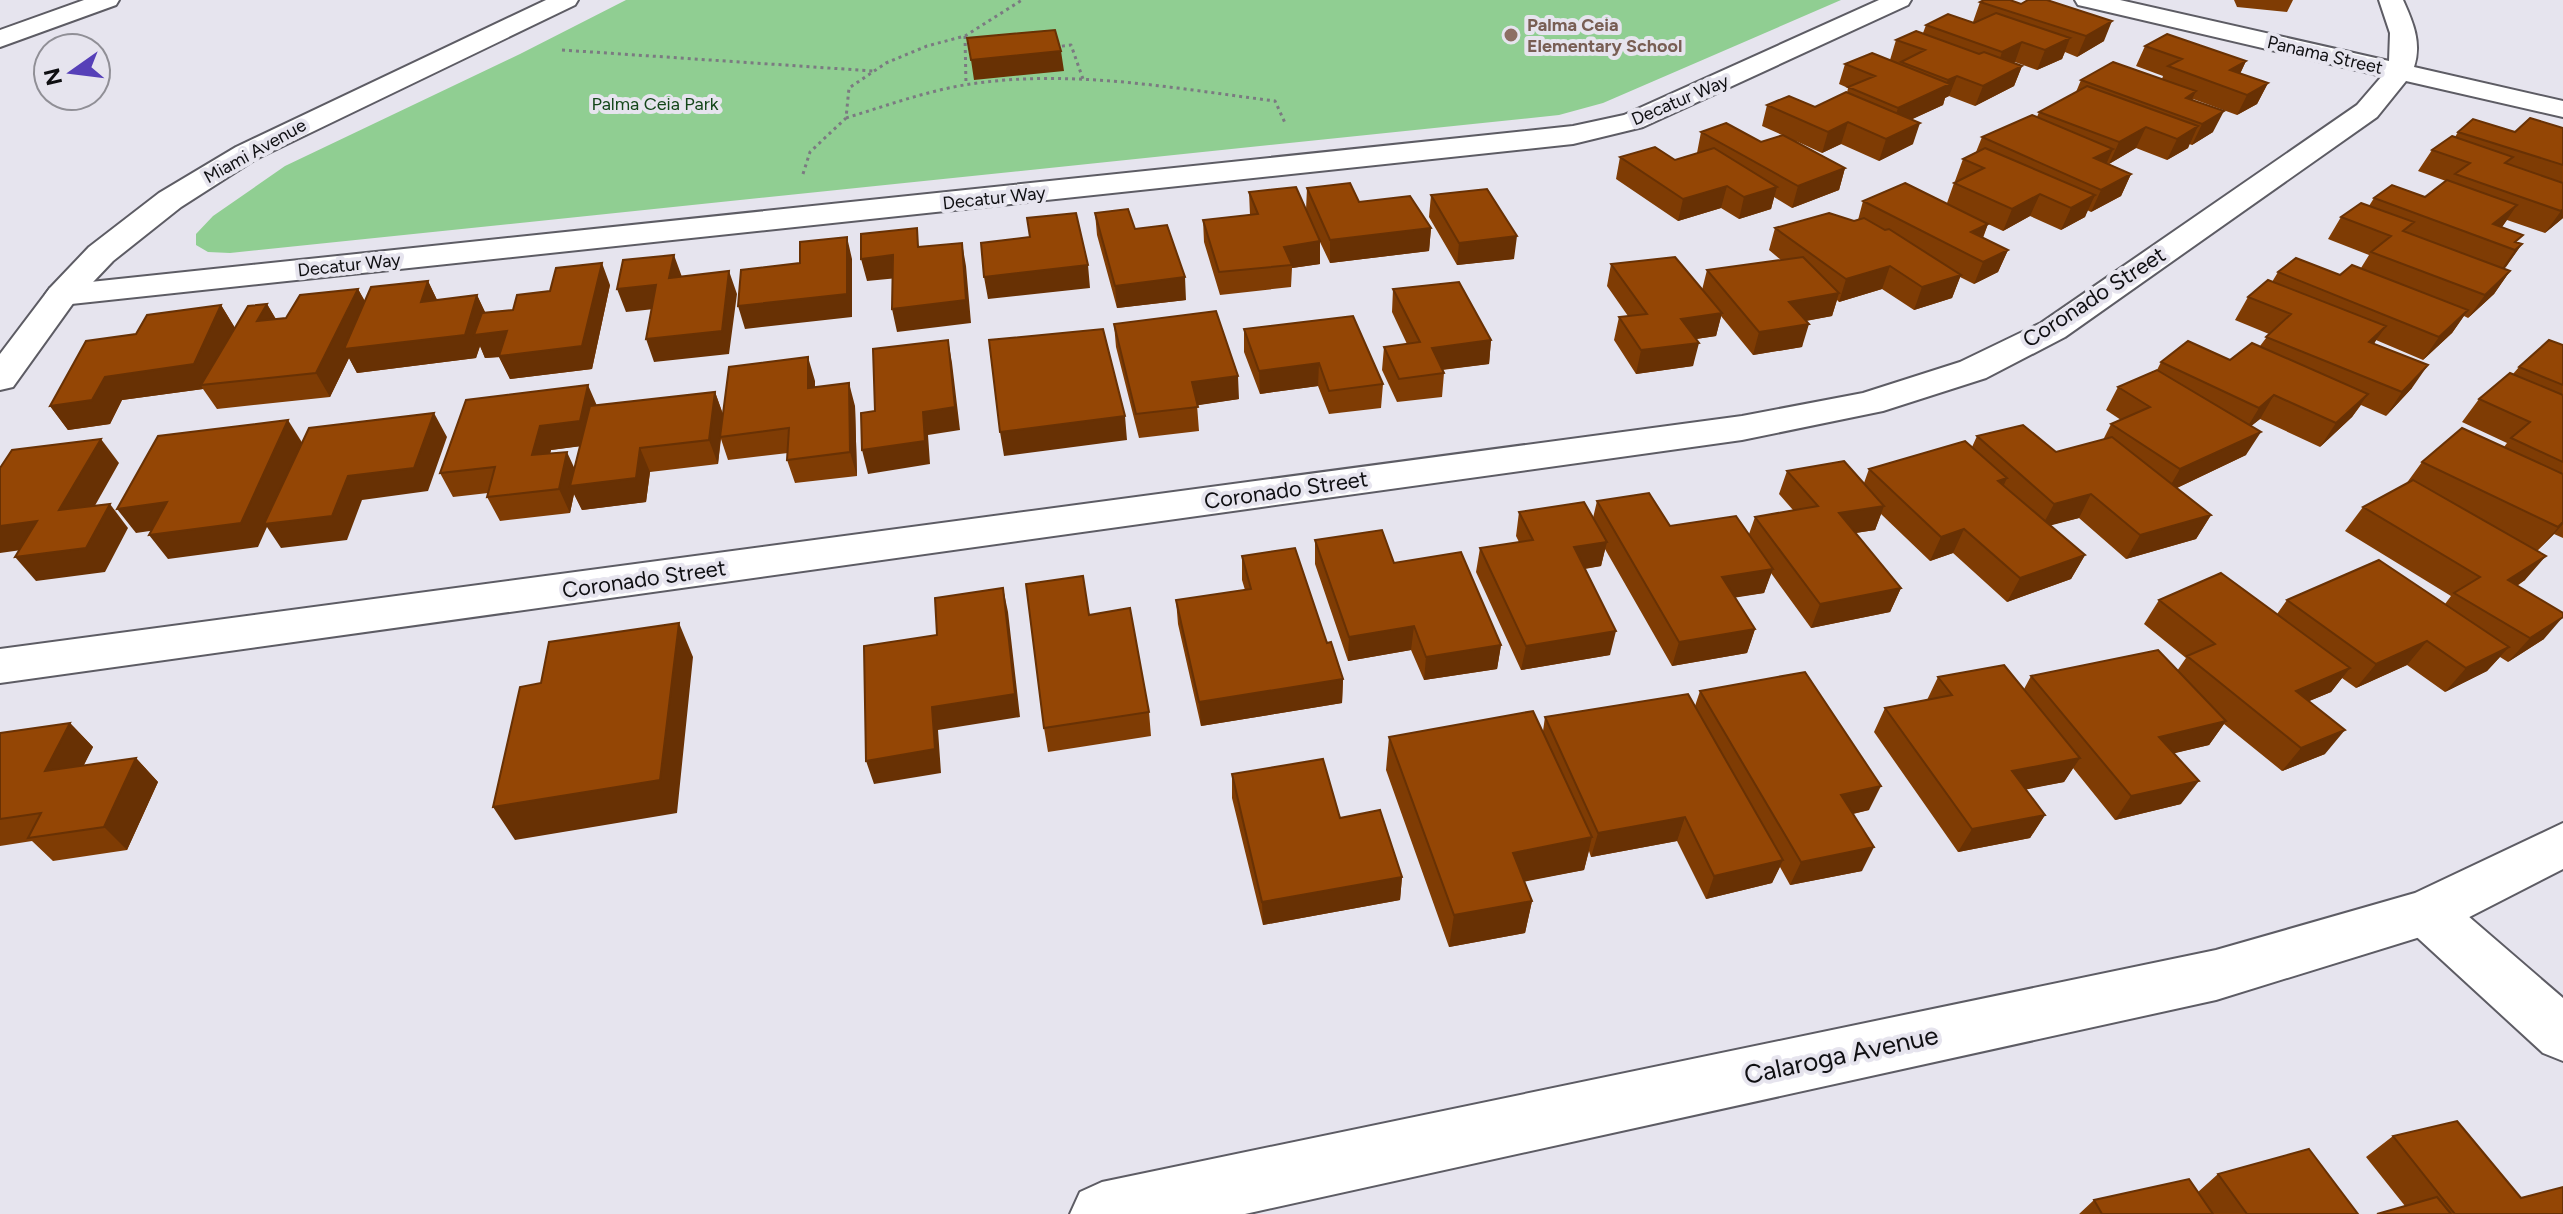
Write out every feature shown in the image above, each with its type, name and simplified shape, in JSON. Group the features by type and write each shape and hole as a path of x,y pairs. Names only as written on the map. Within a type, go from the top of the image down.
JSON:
{"street":[{"path":"0,39 107,0"},
{"name":"Miami Avenue","path":"0,379 62,295 101,254 170,200 246,153 566,0"},
{"name":"Decatur Way","path":"62,295 1573,135 1633,121 1899,0"},
{"name":"Panama Street","path":"2087,0 2563,109"},
{"path":"2391,0 2399,15 2406,59 2399,72"},
{"name":"Coronado Street","path":"0,666 1742,428 1870,403 1973,370 2053,330 2367,111 2391,87 2399,72"},
{"name":"Calaroga Avenue","path":"1102,1214 2216,975 2427,913 2563,844"},
{"path":"2427,913 2563,1034"}],"path":[{"path":"846,118 849,88 873,71 927,46 965,36 1022,0"},
{"path":"965,36 966,85"},
{"path":"474,44 873,71"},
{"path":"1043,48 1071,45 1083,79"},
{"path":"963,51 975,52"},
{"path":"798,218 799,185 810,152 846,118 966,85 1039,78 1083,79 1275,101 1306,165"}],"green space":[{"name":"Palma Ceia Park","path":"626,0 1841,0 1603,103 1559,115 230,253 208,252 196,245 196,234 213,216 285,166"}],"building":[{"path":"2010,0 2021,4 2028,0 2047,0 2112,21 2086,36 1980,2"},
{"path":"1996,13 2070,38 2045,50 2022,42 2002,52 1926,25 1948,14 1974,23"},
{"path":"1055,30 1061,51 971,60 967,38"},
{"path":"1916,31 2022,66 1983,86 1957,76 1948,80 1901,62 1925,50 1896,40"},
{"path":"2167,34 2246,61 2230,70 2268,83 2247,95 2168,66 2182,59 2145,46"},
{"path":"1872,53 1950,84 1898,108 1848,87 1875,76 1845,64"},
{"path":"2113,62 2196,91 2186,98 2224,111 2202,124 2081,80"},
{"path":"2087,86 2198,126 2177,139 2146,127 2119,142 2039,112"},
{"path":"1846,92 1920,123 1886,139 1848,122 1828,132 1767,105 1789,96 1815,107"},
{"path":"2032,115 2113,149 2094,158 2131,174 2101,190 1982,137"},
{"path":"2530,118 2563,128 2563,165 2458,132 2473,119 2515,132"},
{"path":"1726,123 1761,142 1783,135 1845,168 1798,186 1701,132"},
{"path":"2452,136 2513,157 2505,163 2563,183 2563,209 2561,211 2455,174 2470,163 2432,150"},
{"path":"1655,147 1675,160 1714,148 1777,187 1744,197 1727,186 1683,199 1620,157"},
{"path":"1985,148 2095,195 2071,208 2040,194 2012,209 1954,183 1984,168 1963,159"},
{"path":"2447,180 2517,205 2493,224 2523,235 2515,242 2522,244 2515,250 2374,198 2392,185 2425,197"},
{"path":"1350,183 1359,202 1410,196 1431,228 1330,240 1307,188"},
{"path":"1905,183 1988,224 1971,232 2008,250 1983,262 1863,201"},
{"path":"1296,187 1320,241 1284,247 1292,265 1219,272 1203,220 1258,214 1249,192"},
{"path":"1487,189 1517,236 1459,243 1431,195"},
{"path":"2361,203 2414,222 2403,231 2510,271 2485,295 2371,252 2391,236 2341,217"},
{"path":"1128,209 1135,229 1167,225 1185,277 1115,286 1095,213"},
{"path":"1076,213 1088,265 984,277 981,243 1030,237 1027,218"},
{"path":"1829,213 1854,221 1864,218 1885,230 1889,229 1961,275 1922,287 1890,266 1846,279 1775,228"},
{"path":"917,228 918,247 962,243 966,300 892,309 893,255 861,259 861,234"},
{"path":"847,237 847,294 738,306 741,270 800,263 800,242"},
{"path":"674,255 669,278 729,271 722,331 646,339 656,285 617,289 623,260"},
{"path":"1675,257 1722,313 1681,319 1699,343 1641,350 1619,317 1647,314 1611,264"},
{"path":"1803,257 1839,293 1789,302 1809,324 1759,332 1707,270"},
{"path":"2296,258 2340,275 2352,265 2468,310 2439,337 2278,272"},
{"path":"602,263 582,346 499,356 507,331 474,335 482,313 513,310 517,295 550,291 556,268"},
{"path":"2268,280 2386,326 2369,342 2428,365 2402,392 2266,337 2291,314 2248,297"},
{"path":"428,281 421,302 477,295 465,335 344,349 371,287"},
{"path":"1459,282 1491,340 1432,348 1444,373 1399,379 1384,347 1420,342 1393,289"},
{"path":"358,289 316,373 201,385 248,306 267,304 257,321 286,318 300,295"},
{"path":"221,305 194,364 105,377 92,400 50,406 86,341 136,334 147,315"},
{"path":"1216,311 1238,376 1192,382 1198,407 1136,414 1114,324"},
{"path":"1353,316 1383,384 1329,391 1319,363 1259,371 1244,329"},
{"path":"1103,329 1125,416 1000,432 989,340"},
{"path":"948,340 955,407 923,412 925,441 862,450 861,413 875,411 873,349"},
{"path":"2549,340 2563,345 2563,385 2519,367"},
{"path":"2188,341 2230,360 2252,343 2368,394 2336,423 2274,395 2259,408 2161,362"},
{"path":"808,357 808,388 849,383 850,452 787,460 789,428 720,437 729,367"},
{"path":"2157,370 2261,432 2180,469 2111,424 2150,407 2118,387"},
{"path":"2510,373 2563,395 2563,462 2511,438 2530,422 2479,399"},
{"path":"588,385 580,421 540,426 532,455 567,452 559,489 487,497 495,467 440,473 466,400"},
{"path":"715,392 709,440 640,448 636,478 570,486 590,406"},
{"path":"434,413 414,468 348,476 332,516 264,524 309,428"},
{"path":"288,420 241,523 149,535 167,502 117,509 158,436"},
{"path":"2023,425 2056,452 2112,437 2211,515 2140,535 2091,494 2054,504 1977,436"},
{"path":"2462,428 2563,474 2563,522 2558,527 2422,462"},
{"path":"101,439 59,510 110,504 86,548 15,557 37,521 0,526 0,468 12,450"},
{"path":"1965,441 2007,478 1998,481 2085,555 2020,578 1964,529 1941,537 1869,469"},
{"path":"1844,461 1884,506 1839,513 1901,588 1820,604 1755,517 1818,506 1787,471"},
{"path":"2413,480 2546,556 2508,580 2563,613 2563,617 2530,638 2454,593 2480,577 2363,507"},
{"path":"1649,493 1670,526 1736,516 1773,569 1722,577 1755,629 1679,642 1597,501"},
{"path":"1584,502 1607,542 1574,547 1616,631 1526,646 1480,548 1533,540 1519,512"},
{"path":"1382,530 1394,563 1461,552 1501,645 1426,657 1414,626 1349,637 1315,540"},
{"path":"1295,548 1327,643 1331,642 1343,679 1199,702 1176,600 1251,589 1242,556"},
{"path":"2379,560 2509,647 2466,668 2427,641 2376,664 2287,600"},
{"path":"2221,573 2350,668 2296,691 2345,730 2301,748 2187,656 2215,644 2159,600"},
{"path":"1083,576 1089,615 1130,608 1149,712 1044,728 1026,584"},
{"path":"1003,588 1015,694 932,707 935,749 866,761 864,646 937,635 935,598"},
{"path":"679,623 660,780 493,807 520,687 541,683 549,642"},
{"path":"2158,650 2226,721 2159,737 2199,781 2131,796 2031,676"},
{"path":"2004,665 2080,758 2012,771 2045,815 1972,829 1885,708 1952,695 1938,677"},
{"path":"1805,672 1881,786 1841,795 1874,847 1801,862 1700,691"},
{"path":"1688,694 1783,860 1714,876 1685,817 1598,833 1545,717"},
{"path":"1533,711 1592,837 1513,853 1532,901 1454,915 1389,737"},
{"path":"70,723 45,771 136,758 104,827 28,838 41,813 0,819 0,733"},
{"path":"1323,759 1340,818 1380,810 1402,877 1262,902 1232,774"},
{"path":"2457,1121 2521,1198 2563,1187 2563,1214 2455,1214 2393,1136"},
{"path":"2309,1149 2358,1214 2247,1214 2218,1174"},
{"path":"2189,1179 2213,1214 2102,1214 2094,1200"},
{"path":"2437,1197 2451,1214 2377,1214"}],"place":[{"name":"Palma Ceia Elementary School","path":"1511,35"}]}
